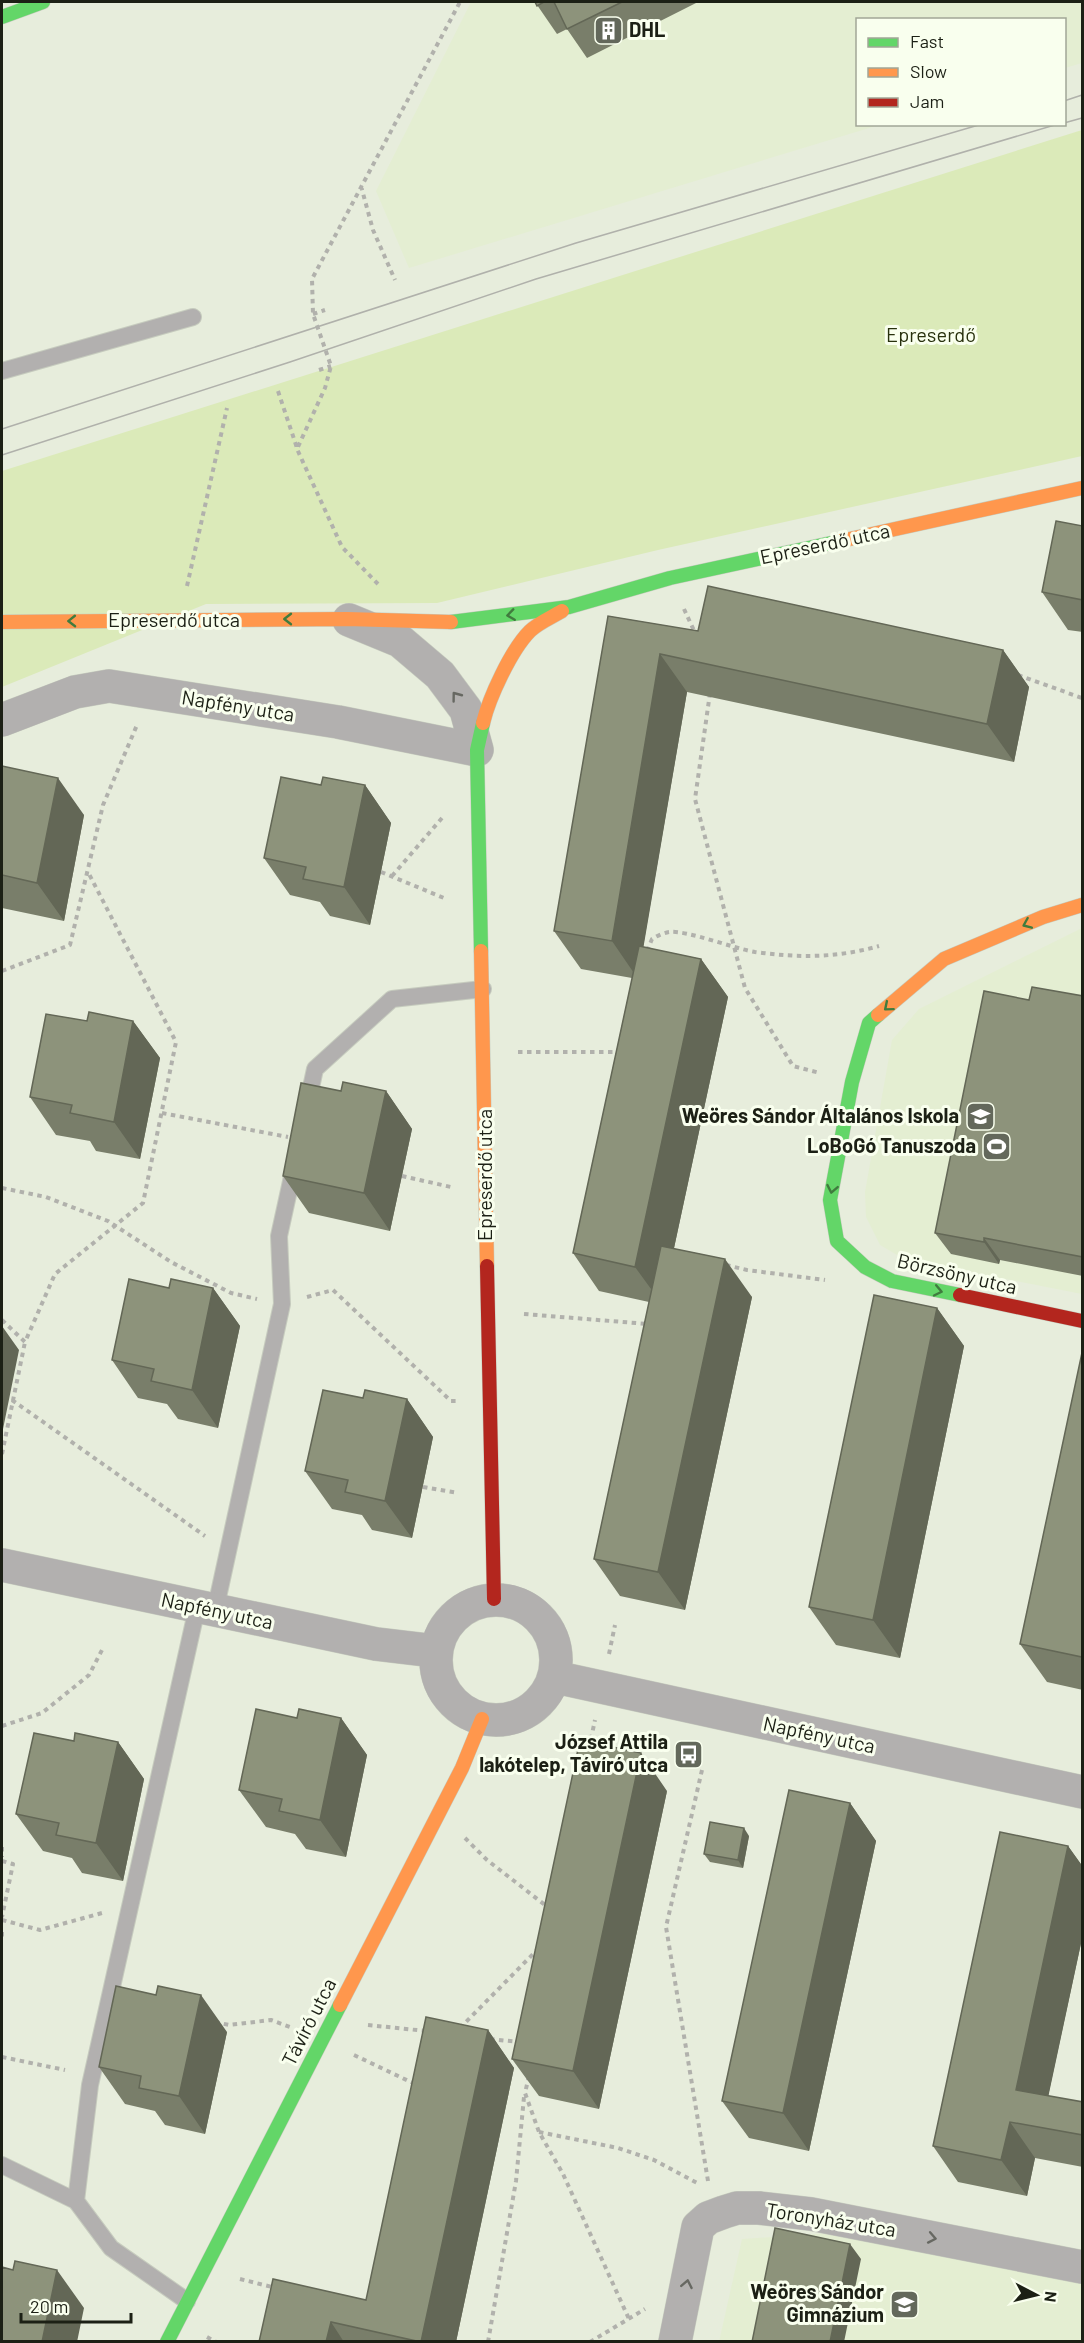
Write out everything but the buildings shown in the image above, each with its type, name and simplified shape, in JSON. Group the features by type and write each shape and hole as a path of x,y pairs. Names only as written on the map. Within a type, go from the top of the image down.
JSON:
{"street":[{"path":"2,17 43,2"},
{"name":"Epreserdő utca","path":"2,622 347,619 447,623 569,607 670,578 1083,488"},
{"name":"Epreserdő utca","path":"477,750 488,702 530,631 569,607"},
{"name":"Epreserdő utca","path":"347,619 400,641 440,675 466,710 477,750 483,989 486,1311 494,1599"},
{"name":"Napfény utca","path":"2,720 75,692 109,686 349,724 477,750"},
{"name":"Börzsöny utca","path":"1083,905 1043,917 944,959 869,1023 852,1082 830,1200 837,1241 865,1267 892,1281 1083,1321"},
{"name":"Napfény utca","path":"2,1565 376,1644 435,1651"},
{"path":"494,1599 510,1600 525,1606 545,1624 556,1649 555,1677 546,1695 527,1712 501,1720 482,1719 462,1710 447,1695 438,1675 435,1651 450,1621 462,1610 481,1601 494,1599"},
{"name":"Napfény utca","path":"555,1677 1083,1792"},
{"name":"Távíró utca","path":"167,2342 462,1767 482,1719"},
{"path":"675,2342 698,2227 712,2203"},
{"name":"Toronyház utca","path":"712,2203 737,2208 811,2214 1083,2267"}],"lane":[{"path":"2,371 193,317"},
{"path":"304,1119 315,1069 392,999 483,989"},
{"path":"76,2201 85,2108 92,2075 206,1609 228,1552 282,1304 279,1236 300,1139"},
{"path":"2,2165 76,2201 111,2248 187,2301"}],"path":[{"path":"297,449 325,388 331,366 314,314 312,279 460,2"},
{"path":"361,186 373,230 395,280"},
{"path":"314,314 325,310"},
{"path":"319,370 331,366"},
{"path":"278,391 297,449 342,547 381,588"},
{"path":"179,619 227,408"},
{"path":"670,578 700,642"},
{"path":"1009,673 1083,698"},
{"path":"711,682 695,799 745,988 793,1066 852,1082"},
{"path":"2,971 70,945 103,805 151,693"},
{"path":"392,876 444,815"},
{"path":"2,1454 25,1342 55,1274 143,1203 176,1042 87,871"},
{"path":"381,872 447,899"},
{"path":"646,956 652,939 666,932 679,932 735,949 786,956 826,957 879,946"},
{"path":"484,1052 620,1052 623,1042"},
{"path":"162,1113 300,1139"},
{"path":"402,1176 486,1194"},
{"path":"716,1263 747,1270 835,1280"},
{"path":"486,1311 643,1325 652,1322"},
{"path":"2,1320 25,1342"},
{"path":"12,1400 228,1552"},
{"path":"588,1755 615,1625"},
{"path":"2,1726 42,1713 89,1675 102,1650"},
{"path":"702,1770 666,1927 712,2203"},
{"path":"2,1847 2,1859 13,1864 2,1918 40,1930 108,1912"},
{"path":"487,1860 556,1914"},
{"path":"2,1932 2,1941"},
{"path":"453,2034 541,1945"},
{"path":"207,2020 229,2025 271,2020 322,2040 421,2087"},
{"path":"332,2021 432,2032"},
{"path":"484,2038 527,2043"},
{"path":"2,2057 92,2075"},
{"path":"488,2342 516,2181 525,2093 530,2073"},
{"path":"525,2093 539,2132 563,2174 629,2319"},
{"path":"539,2132 618,2148 654,2160 712,2203"},
{"path":"204,2270 278,2289"},
{"path":"590,2342 687,2284"}],"shaded area":[{"path":"471,2 1082,2 1082,63 1066,68 1066,18 856,18 856,126 876,126 409,268 376,191"},
{"name":"Weöres Sándor Általános Iskola","path":"1082,928 1082,1294 904,1259 880,1245 866,1217 865,1192 892,1040 919,1009"},
{"name":"Weöres Sándor Gimnázium","path":"888,2229 1082,2267 1082,2341 719,2342 742,2239"}],"green space":[{"name":"Epreserdő","path":"1082,130 1082,456 658,550 437,603 206,604 2,687 2,471"}],"tram line":[{"path":"1066,100 1082,95"},
{"path":"1066,122 1082,118"},
{"path":"2,429 576,243 975,126"},
{"path":"2,455 290,362 536,279 1051,126"}],"traffic: fast":[{"path":"2,17 43,2"},
{"path":"451,622 569,607 670,578 836,542"},
{"path":"481,951 477,750 483,723"},
{"path":"878,1015 869,1023 852,1082 830,1200 837,1241 865,1267 892,1281 960,1295"},
{"path":"167,2342 340,2005"}],"traffic: slow":[{"path":"836,542 1082,488"},
{"path":"483,723 490,701 515,650 537,625 562,611"},
{"path":"2,622 347,619 451,622"},
{"path":"878,1015 944,959 1043,917 1082,905"},
{"path":"481,951 487,1266"},
{"path":"340,2005 462,1768 482,1719"}],"traffic: jam":[{"path":"487,1266 494,1599"},
{"path":"960,1295 1082,1321"}],"place":[{"name":"DHL","path":"608,30"},
{"name":"Weöres Sándor Általános Iskola","path":"980,1116"},
{"name":"LoBoGó Tanuszoda","path":"997,1146"},
{"name":"József Attila lakótelep, Távíró utca","path":"689,1754"},
{"name":"Weöres Sándor Gimnázium","path":"905,2304"}]}
